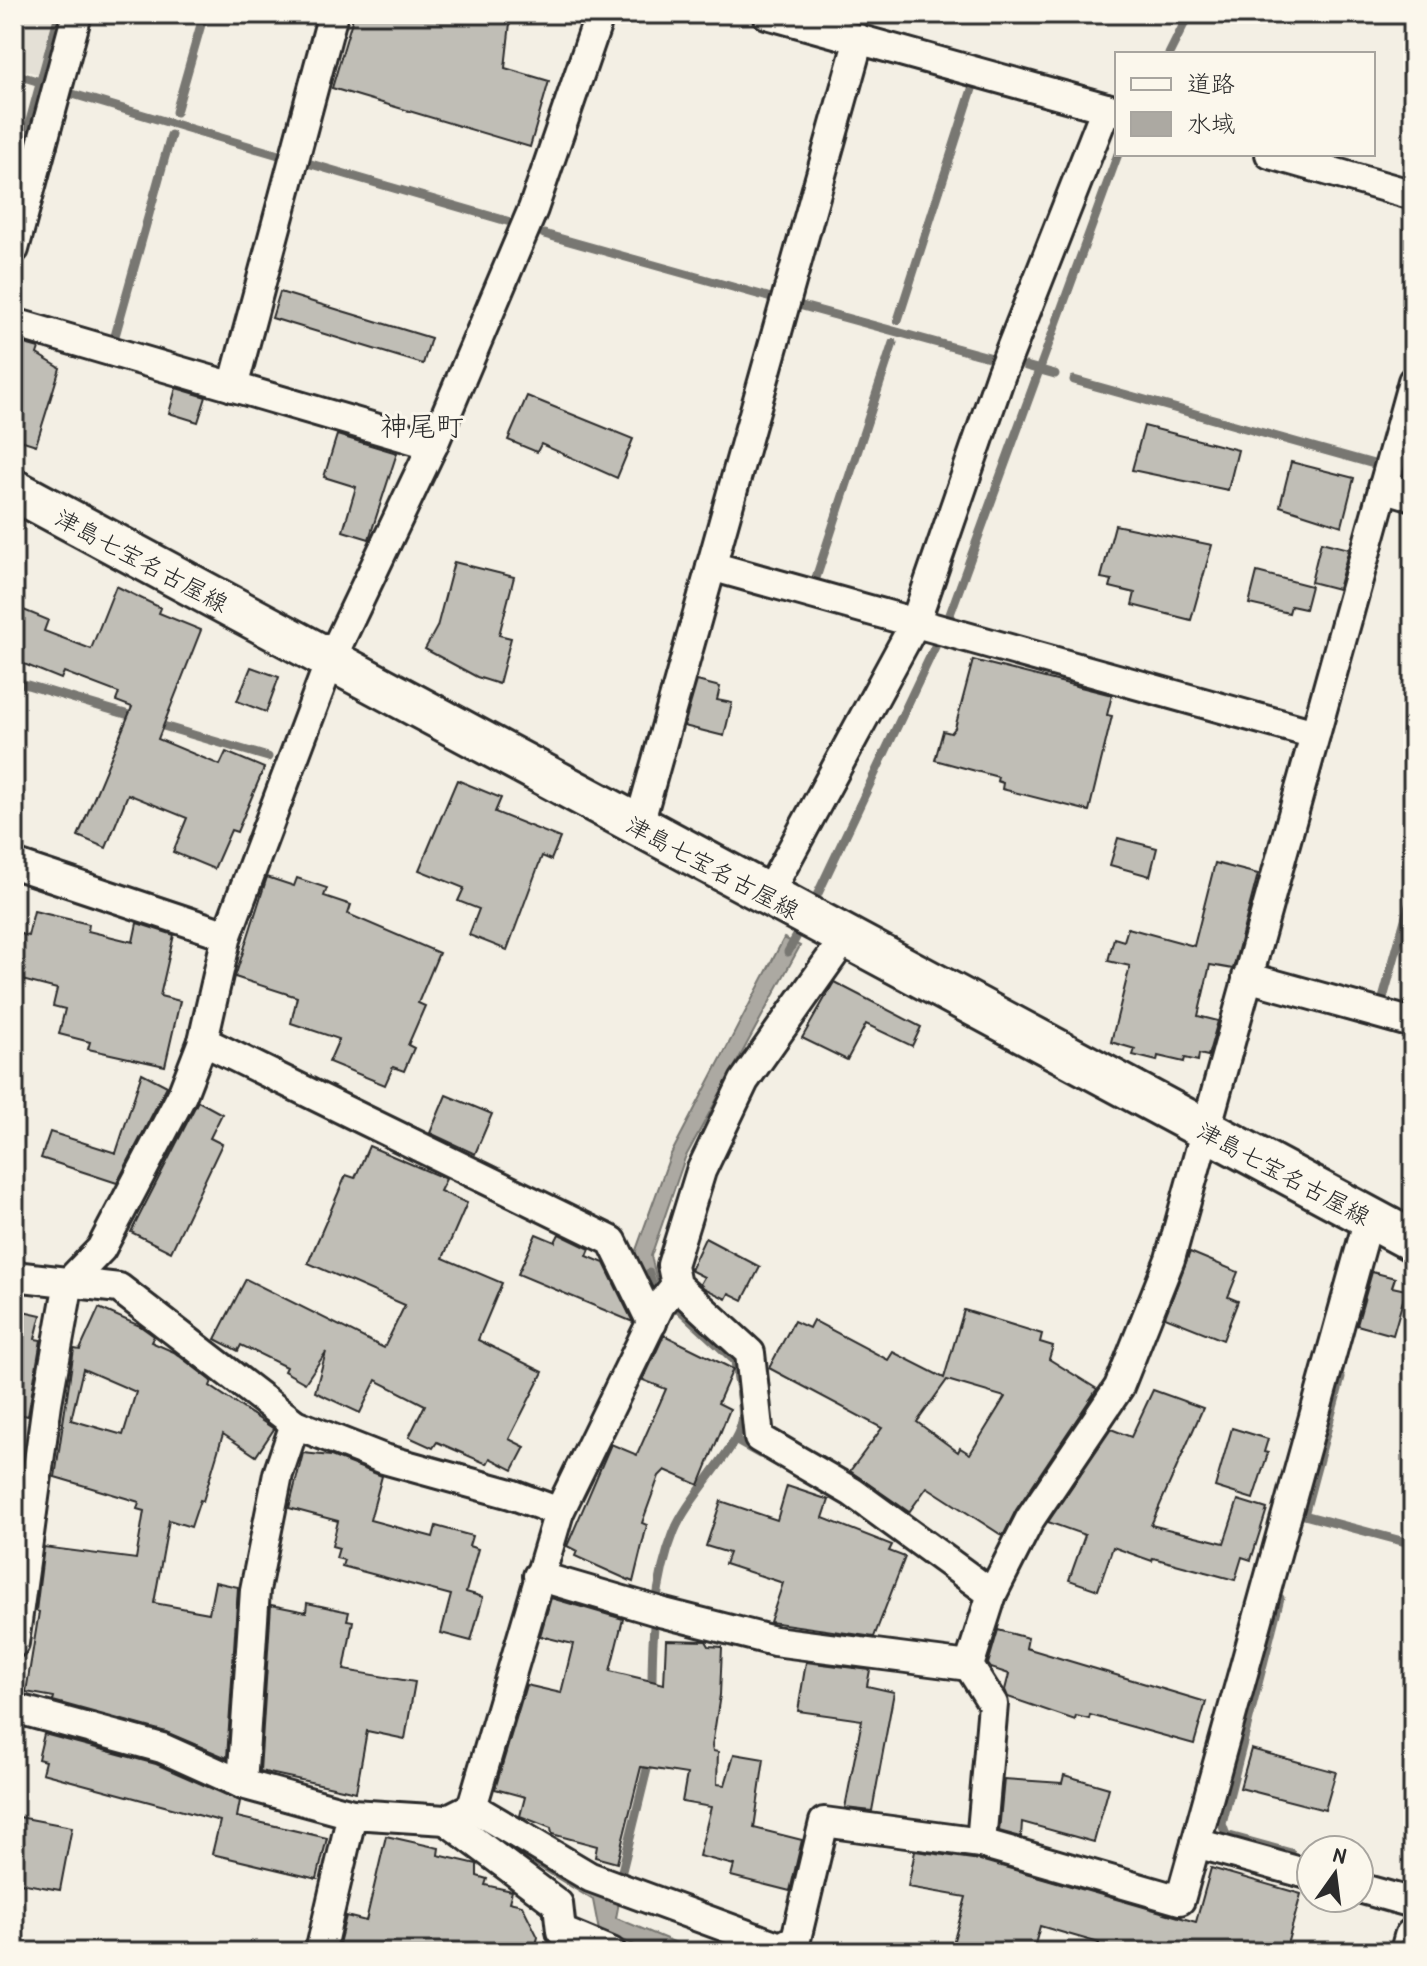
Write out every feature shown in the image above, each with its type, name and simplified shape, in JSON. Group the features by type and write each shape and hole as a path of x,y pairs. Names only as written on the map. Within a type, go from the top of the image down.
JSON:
{"main road":[{"name":"津島七宝名古屋線","path":"14,490 638,828 1413,1241"}],"street":[{"path":"14,249 77,14"},
{"path":"233,387 333,14"},
{"path":"14,1643 18,1585 69,1282 101,1249 182,1095 203,1041 227,935 330,661 433,445 533,209 600,14"},
{"path":"459,1814 559,1512 665,1300 672,1265 701,1171 744,1081 804,916 932,628 1001,374 1112,109 767,14"},
{"path":"638,828 859,39"},
{"path":"1277,156 1413,195"},
{"path":"14,323 433,445"},
{"path":"981,1843 993,1704 969,1666 992,1594 1030,1519 1119,1387 1170,1259 1413,381"},
{"path":"1387,474 1413,496"},
{"path":"711,566 1315,734"},
{"path":"14,864 227,935"},
{"path":"1247,977 1413,1023"},
{"path":"203,1041 612,1241 665,1300 750,1353 759,1438 852,1492 992,1594"},
{"path":"14,1708 162,1748 242,1784 352,1814 459,1814 590,1877 780,1947 796,1939 824,1822 981,1843 1180,1900 1369,1218"},
{"path":"14,1276 119,1288 295,1424 384,1459 511,1494 559,1512"},
{"path":"242,1784 255,1590 278,1474 295,1424"},
{"path":"538,1576 655,1611 774,1641 969,1666"},
{"path":"320,1952 352,1814"},
{"path":"459,1814 558,1904 558,1942 611,1952"},
{"path":"1196,1843 1295,1871"},
{"path":"1375,1892 1413,1903"},
{"path":"1409,1952 1413,1937"}],"shaded area":[{"path":"14,14 54,14 38,74 14,67"}],"water":[{"path":"784,938 800,946 685,1158 651,1256 657,1280 650,1287 635,1253 670,1156"},
{"path":"479,1823 620,1897 616,1918 698,1952 652,1952 599,1931 593,1900 477,1829"}],"building":[{"path":"354,14 511,14 505,68 549,81 530,147 332,88"},
{"path":"280,292 431,338 423,364 272,318"},
{"path":"14,341 39,348 37,354 60,368 36,445 14,438"},
{"path":"176,388 206,397 198,422 169,413"},
{"path":"527,396 633,439 617,478 541,444 537,452 508,440"},
{"path":"1144,426 1238,450 1228,490 1132,470"},
{"path":"337,435 397,453 369,539 343,531 356,487 324,477"},
{"path":"1291,462 1354,478 1342,526 1280,506"},
{"path":"1115,525 1212,545 1191,620 1132,605 1135,593 1110,587 1112,580 1101,578"},
{"path":"1321,542 1349,549 1338,589 1311,582"},
{"path":"454,562 514,577 499,635 511,638 499,684 477,677 425,649 437,627"},
{"path":"1257,572 1311,586 1305,609 1291,606 1289,613 1249,604"},
{"path":"116,586 161,608 159,613 201,630 158,739 220,765 226,752 264,768 237,832 231,830 214,869 173,852 187,818 128,794 106,848 78,836 132,707 116,701 119,693 64,672 61,679 14,660 14,606 48,620 44,631 91,649"},
{"path":"973,660 1112,695 1107,715 1112,716 1089,811 1002,789 1003,783 997,781 998,777 935,760 943,731 951,733 955,728"},
{"path":"251,667 279,677 266,712 237,701"},
{"path":"697,681 720,687 717,700 732,703 724,736 684,726"},
{"path":"457,780 501,798 495,812 560,838 551,860 542,856 507,950 469,935 479,909 458,901 464,888 419,870"},
{"path":"1118,838 1157,848 1150,876 1110,865"},
{"path":"1215,863 1258,874 1233,969 1210,965 1198,1016 1218,1021 1208,1056 1199,1054 1198,1061 1185,1058 1184,1062 1158,1056 1157,1061 1133,1055 1135,1049 1111,1042 1130,966 1108,961 1114,938 1124,941 1128,928 1194,946"},
{"path":"267,877 294,886 297,878 327,888 324,896 351,905 348,914 439,953 418,1003 425,1006 408,1045 414,1048 404,1071 393,1067 385,1085 329,1062 339,1039 291,1023 297,997 235,977"},
{"path":"34,911 89,924 88,931 133,942 137,923 174,935 160,996 180,1001 165,1066 88,1049 90,1042 59,1034 65,1009 53,1006 57,989 14,978 14,932 28,936"},
{"path":"834,982 921,1027 912,1046 866,1024 847,1060 802,1038"},
{"path":"142,1073 167,1086 117,1183 41,1158 50,1132 116,1153"},
{"path":"446,1095 492,1114 475,1154 430,1133"},
{"path":"198,1101 222,1114 210,1138 222,1144 171,1252 131,1232"},
{"path":"369,1146 446,1179 440,1191 467,1203 443,1258 502,1283 478,1340 543,1372 509,1439 525,1447 513,1470 490,1458 487,1464 437,1442 433,1448 409,1437 425,1405 376,1380 360,1413 315,1392 326,1352 305,1383 284,1371 286,1367 241,1345 238,1351 215,1339 246,1279 384,1348 405,1305 308,1263 346,1175 355,1178"},
{"path":"536,1234 555,1242 559,1234 590,1249 587,1256 604,1263 633,1322 518,1274"},
{"path":"705,1238 760,1267 743,1300 729,1293 726,1299 704,1288 700,1284 704,1277 690,1270"},
{"path":"1190,1252 1238,1272 1228,1297 1238,1301 1223,1340 1165,1317"},
{"path":"1372,1272 1395,1278 1392,1287 1406,1290 1393,1335 1357,1325"},
{"path":"99,1308 140,1326 154,1336 151,1342 174,1352 212,1381 210,1386 274,1429 256,1456 223,1434 203,1501 200,1500 191,1527 169,1520 154,1603 209,1613 215,1582 238,1587 227,1758 166,1732 53,1701 54,1697 26,1692 39,1612 36,1611 44,1547 136,1559 144,1511 137,1509 139,1502 55,1477 74,1349 80,1350","holes":["83,1369 136,1392 123,1435 71,1420"]},
{"path":"14,1309 41,1315 35,1339 41,1340 28,1416 14,1413"},
{"path":"964,1310 1042,1334 1040,1342 1053,1346 1049,1359 1097,1389 1016,1510 1003,1536 927,1487 909,1512 850,1471 882,1428 769,1368 794,1321 809,1328 813,1320 888,1360 893,1352 944,1378","holes":["947,1380 1005,1397 970,1454 960,1448 958,1452 917,1422"]},
{"path":"664,1335 733,1369 718,1403 730,1409 699,1485 665,1470 659,1476 642,1523 647,1525 633,1582 575,1556 577,1551 567,1546 611,1444 637,1455 666,1389 643,1380"},
{"path":"1153,1390 1203,1408 1151,1525 1224,1543 1238,1500 1267,1509 1251,1560 1242,1557 1235,1580 1153,1558 1152,1561 1113,1547 1098,1590 1069,1580 1085,1535 1048,1522 1111,1429 1131,1437"},
{"path":"1232,1428 1268,1439 1264,1452 1268,1453 1253,1499 1215,1487"},
{"path":"303,1453 331,1456 382,1476 370,1520 433,1537 436,1526 472,1536 469,1546 478,1549 466,1592 483,1597 471,1641 441,1633 451,1595 342,1566 344,1560 336,1558 339,1548 332,1546 338,1521 289,1508"},
{"path":"787,1486 829,1500 823,1518 892,1545 889,1551 905,1557 874,1637 770,1622 783,1583 725,1564 729,1553 706,1546 721,1501 777,1520"},
{"path":"551,1598 623,1619 610,1671 664,1684 666,1640 706,1641 709,1646 722,1647 720,1695 712,1746 713,1751 718,1752 717,1784 725,1785 734,1754 764,1759 754,1828 802,1840 790,1891 731,1876 734,1865 699,1856 711,1807 682,1802 687,1774 641,1767 617,1863 595,1857 597,1846 552,1834 551,1828 520,1816 525,1797 495,1789 526,1685 561,1693 573,1644 540,1636"},
{"path":"307,1603 349,1612 347,1620 353,1621 344,1670 415,1682 405,1739 367,1731 356,1792 260,1771 271,1605 306,1612"},
{"path":"998,1630 1028,1638 1026,1648 1206,1702 1194,1744 1090,1715 1089,1719 1076,1716 1075,1720 1008,1697 1005,1690 1009,1674 988,1664"},
{"path":"806,1662 870,1670 867,1686 894,1692 872,1811 845,1808 862,1720 798,1711"},
{"path":"44,1734 156,1764 240,1801 237,1817 327,1838 317,1879 212,1854 220,1821 42,1773 45,1761 38,1759"},
{"path":"1251,1749 1336,1772 1325,1810 1240,1788"},
{"path":"1064,1775 1109,1788 1094,1842 1022,1822 1021,1837 999,1831 1004,1779 1062,1783"},
{"path":"14,1816 72,1827 60,1890 14,1882"},
{"path":"386,1836 439,1848 438,1855 477,1864 477,1876 487,1879 485,1885 512,1891 509,1902 522,1905 538,1937 534,1952 337,1952 346,1916 366,1921"},
{"path":"915,1851 980,1860 1196,1922 1211,1868 1295,1892 1295,1914 1285,1952 1097,1952 1099,1943 1040,1926 1033,1952 969,1952 952,1947 966,1897 908,1887"}],"waterway":[{"path":"14,180 59,14"},
{"path":"176,112 204,14"},
{"path":"1170,52 1189,14"},
{"path":"14,74 40,82"},
{"path":"898,320 973,86"},
{"path":"66,92 282,156"},
{"path":"115,336 171,135"},
{"path":"812,906 949,617 1117,156"},
{"path":"304,162 507,221"},
{"path":"544,234 775,299"},
{"path":"795,304 996,359"},
{"path":"814,584 893,343"},
{"path":"1026,366 1055,374"},
{"path":"1074,380 1413,475"},
{"path":"14,681 139,718"},
{"path":"153,723 268,757"},
{"path":"1382,1002 1413,891"},
{"path":"788,952 804,923"},
{"path":"649,1273 652,1284 735,1361 743,1415 731,1447 680,1519 667,1551 656,1610 652,1690"},
{"path":"1341,1378 1304,1515 1413,1544"},
{"path":"735,1440 760,1454"},
{"path":"1280,1598 1222,1824 1226,1835 1291,1853"},
{"path":"620,1879 650,1757"}],"district":[{"name":"神尾町","path":"422,426"}]}
